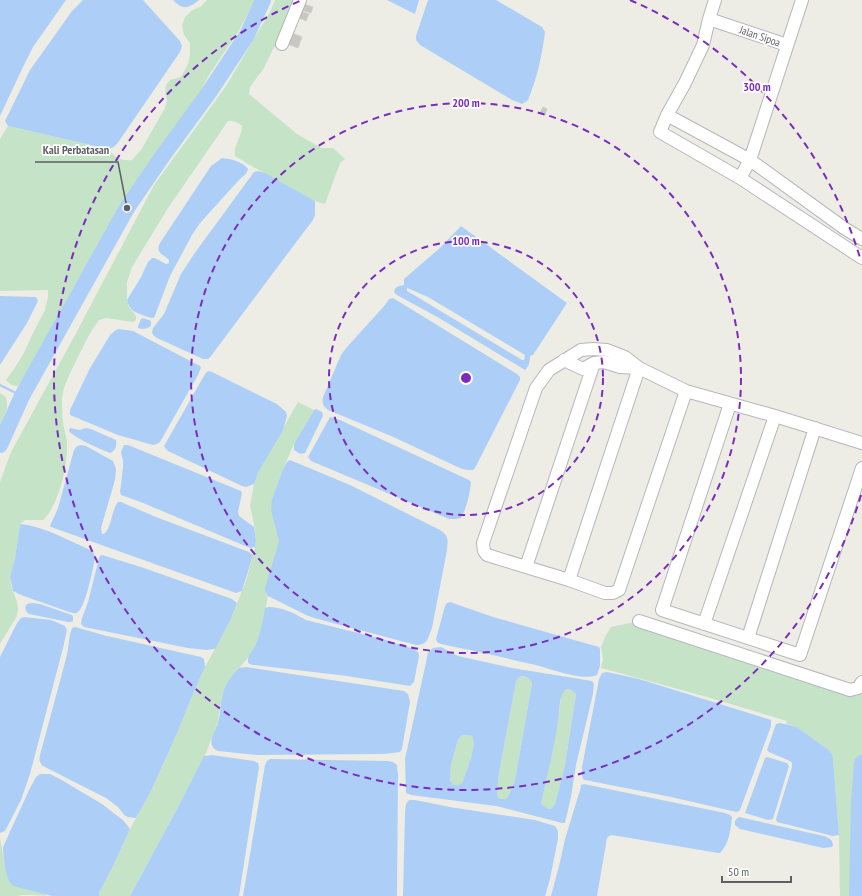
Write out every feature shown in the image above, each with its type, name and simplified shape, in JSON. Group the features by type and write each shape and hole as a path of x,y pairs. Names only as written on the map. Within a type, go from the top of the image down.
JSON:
{"street":[{"path":"282,44 300,0"},
{"path":"715,0 708,19 703,45 685,83 667,115 660,132 740,178 862,258"},
{"path":"787,45 802,0"},
{"name":"Jalan Sipoa","path":"708,19 787,45 750,160 740,178"},
{"path":"667,115 750,160 844,228 862,239"},
{"path":"686,391 618,590 613,593 606,593 487,555 484,551 483,543 536,388 549,370 581,350 607,350 625,357 639,368 686,391 775,416 862,443"},
{"path":"564,360 583,369 594,363 604,362 620,367 639,368"},
{"path":"526,567 594,363"},
{"path":"569,580 639,368"},
{"path":"730,404 662,610 800,655 862,468"},
{"path":"704,624 775,416"},
{"path":"748,638 815,428"},
{"path":"639,621 850,690 858,688 862,682"}],"green space":[{"path":"207,0 255,0 238,32 209,75 200,93 114,221 93,260 73,288 41,349 21,382 18,386 14,386 6,380 24,353 45,310 48,290 0,291 0,139 8,126 108,149 118,158 132,160 141,150 165,108 167,100 165,93 166,85 170,80 181,77 188,64 190,43 184,35 182,25 185,17 191,11 200,7"},
{"path":"275,0 295,0 278,43 273,49 264,68 250,87 249,94 297,134 321,148 333,148 345,159 340,163 325,204 315,201 235,156 235,148 241,134 242,126 236,122 228,121 168,208 132,267 127,282 127,300 129,307 136,316 136,320 133,322 106,318 99,320 88,337 68,377 62,395 63,421 67,439 64,473 54,505 43,520 25,520 20,524 15,558 10,577 17,602 17,616 0,644 0,482 11,452 74,337 154,185 226,86 271,10"},
{"path":"0,393 6,397 7,408 0,428"},
{"path":"298,402 314,410 294,444 272,499 279,541 265,592 268,596 263,623 256,645 252,653 233,675 222,695 218,721 206,753 130,896 99,896 130,829 151,791 205,667 231,619 246,581 256,542 250,506 254,484 259,471"},
{"path":"639,621 850,690 862,682 862,896 840,896 839,835 833,758 829,750 797,727 786,724 787,721 601,668 603,659 601,647 611,627"},
{"path":"522,676 530,679 532,683 515,780 508,797 505,799 500,799 497,796 499,773 516,682 518,678"},
{"path":"566,689 571,690 576,694 565,765 555,804 549,809 541,804 559,716 562,692"},
{"path":"462,735 472,736 474,743 471,758 462,783 459,785 453,785 450,780 451,765 458,740"},
{"path":"0,839 5,869 12,885 45,894 46,896 0,896"}],"water":[{"path":"0,0 66,0 33,47 0,116"},
{"path":"83,0 143,0 180,41 182,46 180,52 117,144 108,149 8,126 5,121 30,70 72,11"},
{"path":"173,0 199,0 189,7 183,7"},
{"path":"387,0 419,0 415,14"},
{"path":"428,0 496,0 542,27 545,32 542,50 537,75 528,100 522,104 512,100 420,45 416,40 416,36"},
{"path":"222,158 240,162 246,166 248,169 247,172 200,223 192,235 170,276 154,318 135,312 131,309 127,300 148,262 152,258 155,258 166,264 169,263 169,260 162,255 158,249 160,243 211,166"},
{"path":"258,171 265,173 315,201 315,215 313,220 211,356 208,359 203,359 157,338 153,335 153,328 164,314 181,274 194,254 254,172"},
{"path":"461,226 567,303 533,355 530,356 529,364 525,370 394,292 396,287 404,285 404,279 441,247","holes":["407,288 428,297 525,355 524,360 407,291"]},
{"path":"0,296 36,297 38,301 27,323 0,365"},
{"path":"393,298 520,377 520,380 473,470 462,469 391,436 328,410 323,405 323,397 341,355 389,299"},
{"path":"143,318 151,321 151,326 145,329 138,328 141,319"},
{"path":"119,329 133,331 200,366 201,368 160,442 157,444 153,445 118,435 70,415 70,410 89,370 110,335"},
{"path":"208,371 277,404 286,412 287,416 283,430 259,471 254,484 246,487 168,451 164,446"},
{"path":"316,409 322,412 323,416 305,453 300,454 294,450 294,444"},
{"path":"330,417 340,420 469,480 471,482 469,496 461,518 449,519 311,461 308,457"},
{"path":"70,428 80,430 86,428 91,429 116,440 116,448 110,453 88,444 72,434 69,431"},
{"path":"80,445 86,446 113,461 116,469 115,480 101,528 102,534 107,531 114,510 118,502 121,502 156,517 249,552 253,555 242,591 236,593 51,527 50,526 58,508 74,450"},
{"path":"124,445 128,445 241,491 242,493 238,512 239,516 254,527 256,541 255,547 250,548 121,495 123,461 121,452"},
{"path":"290,460 350,485 440,530 445,534 448,541 447,550 432,628 428,638 423,644 416,645 314,618 268,596 265,592 279,541 271,510 272,499 283,469"},
{"path":"20,524 46,530 94,553 95,559 85,598 79,611 76,613 69,612 13,591 10,577 15,558"},
{"path":"102,555 232,599 237,603 231,619 215,649 207,650 188,648 84,627 81,624 82,618 88,602 99,558"},
{"path":"450,602 493,617 599,647 600,666 597,675 583,677 441,644 437,642 436,639 445,606"},
{"path":"27,604 40,604 72,615 73,621 68,622 29,614 25,607"},
{"path":"268,607 288,611 306,620 382,639 414,649 418,652 419,656 414,682 410,686 347,676 249,664 248,658 255,646 265,608"},
{"path":"24,617 51,620 65,626 67,630 30,774 21,800 5,831 0,833 0,657 17,623"},
{"path":"75,627 107,636 201,657 204,659 205,667 179,729 151,791 136,818 124,815 118,807 106,798 43,766 39,758 67,655 70,634 72,628"},
{"path":"441,647 458,656 512,668 592,681 594,684 593,694 576,765 565,823 496,806 411,795 406,793 405,759 428,653 433,648","holes":["522,676 528,678 532,683 515,780 508,797 505,799 500,799 497,796 499,773 516,682 518,678","566,689 571,690 576,694 565,765 555,804 549,809 541,804 555,737 560,701","462,735 468,735 472,736 474,743 471,758 462,783 459,785 453,785 450,780 451,765 458,740"]},
{"path":"246,667 404,691 408,694 410,702 402,749 400,752 385,754 257,755 218,751 214,748 211,742 219,719 224,689 228,681 239,668"},
{"path":"607,672 639,679 771,720 771,726 740,810 737,812 583,779 582,767 599,679 602,673"},
{"path":"780,723 797,727 829,750 832,754 839,835 833,836 777,822 776,819 792,767 792,763 790,761 767,750 776,724"},
{"path":"212,755 254,761 258,763 259,767 239,896 130,896 204,756"},
{"path":"767,757 787,763 789,766 773,819 768,820 745,813 765,758"},
{"path":"270,759 388,761 397,765 397,896 243,896 265,765"},
{"path":"40,774 50,774 102,804 124,821 130,829 99,896 52,896 16,887 9,881 4,864 3,847 30,788 36,777"},
{"path":"584,784 730,815 732,817 726,846 720,853 718,853 612,835 607,838 597,896 551,896 565,839 581,785"},
{"path":"409,800 535,820 555,826 558,831 558,839 545,896 403,896 405,812 406,804"},
{"path":"739,817 824,836 832,841 833,845 832,847 823,848 740,829 735,825 736,820"}],"building":[{"path":"301,3 313,7 311,13 299,9"},
{"path":"298,10 309,14 306,21 295,16"},
{"path":"289,32 302,37 298,48 285,43"},
{"path":"543,107 547,109 545,115 540,113"}],"waterway":[{"path":"0,445 22,396 127,208 208,94 247,35 263,0"},
{"path":"0,385 22,396"},
{"path":"857,896 859,803 862,763"}],"place":[{"name":"Kali Perbatasan","path":"127,208"}]}
